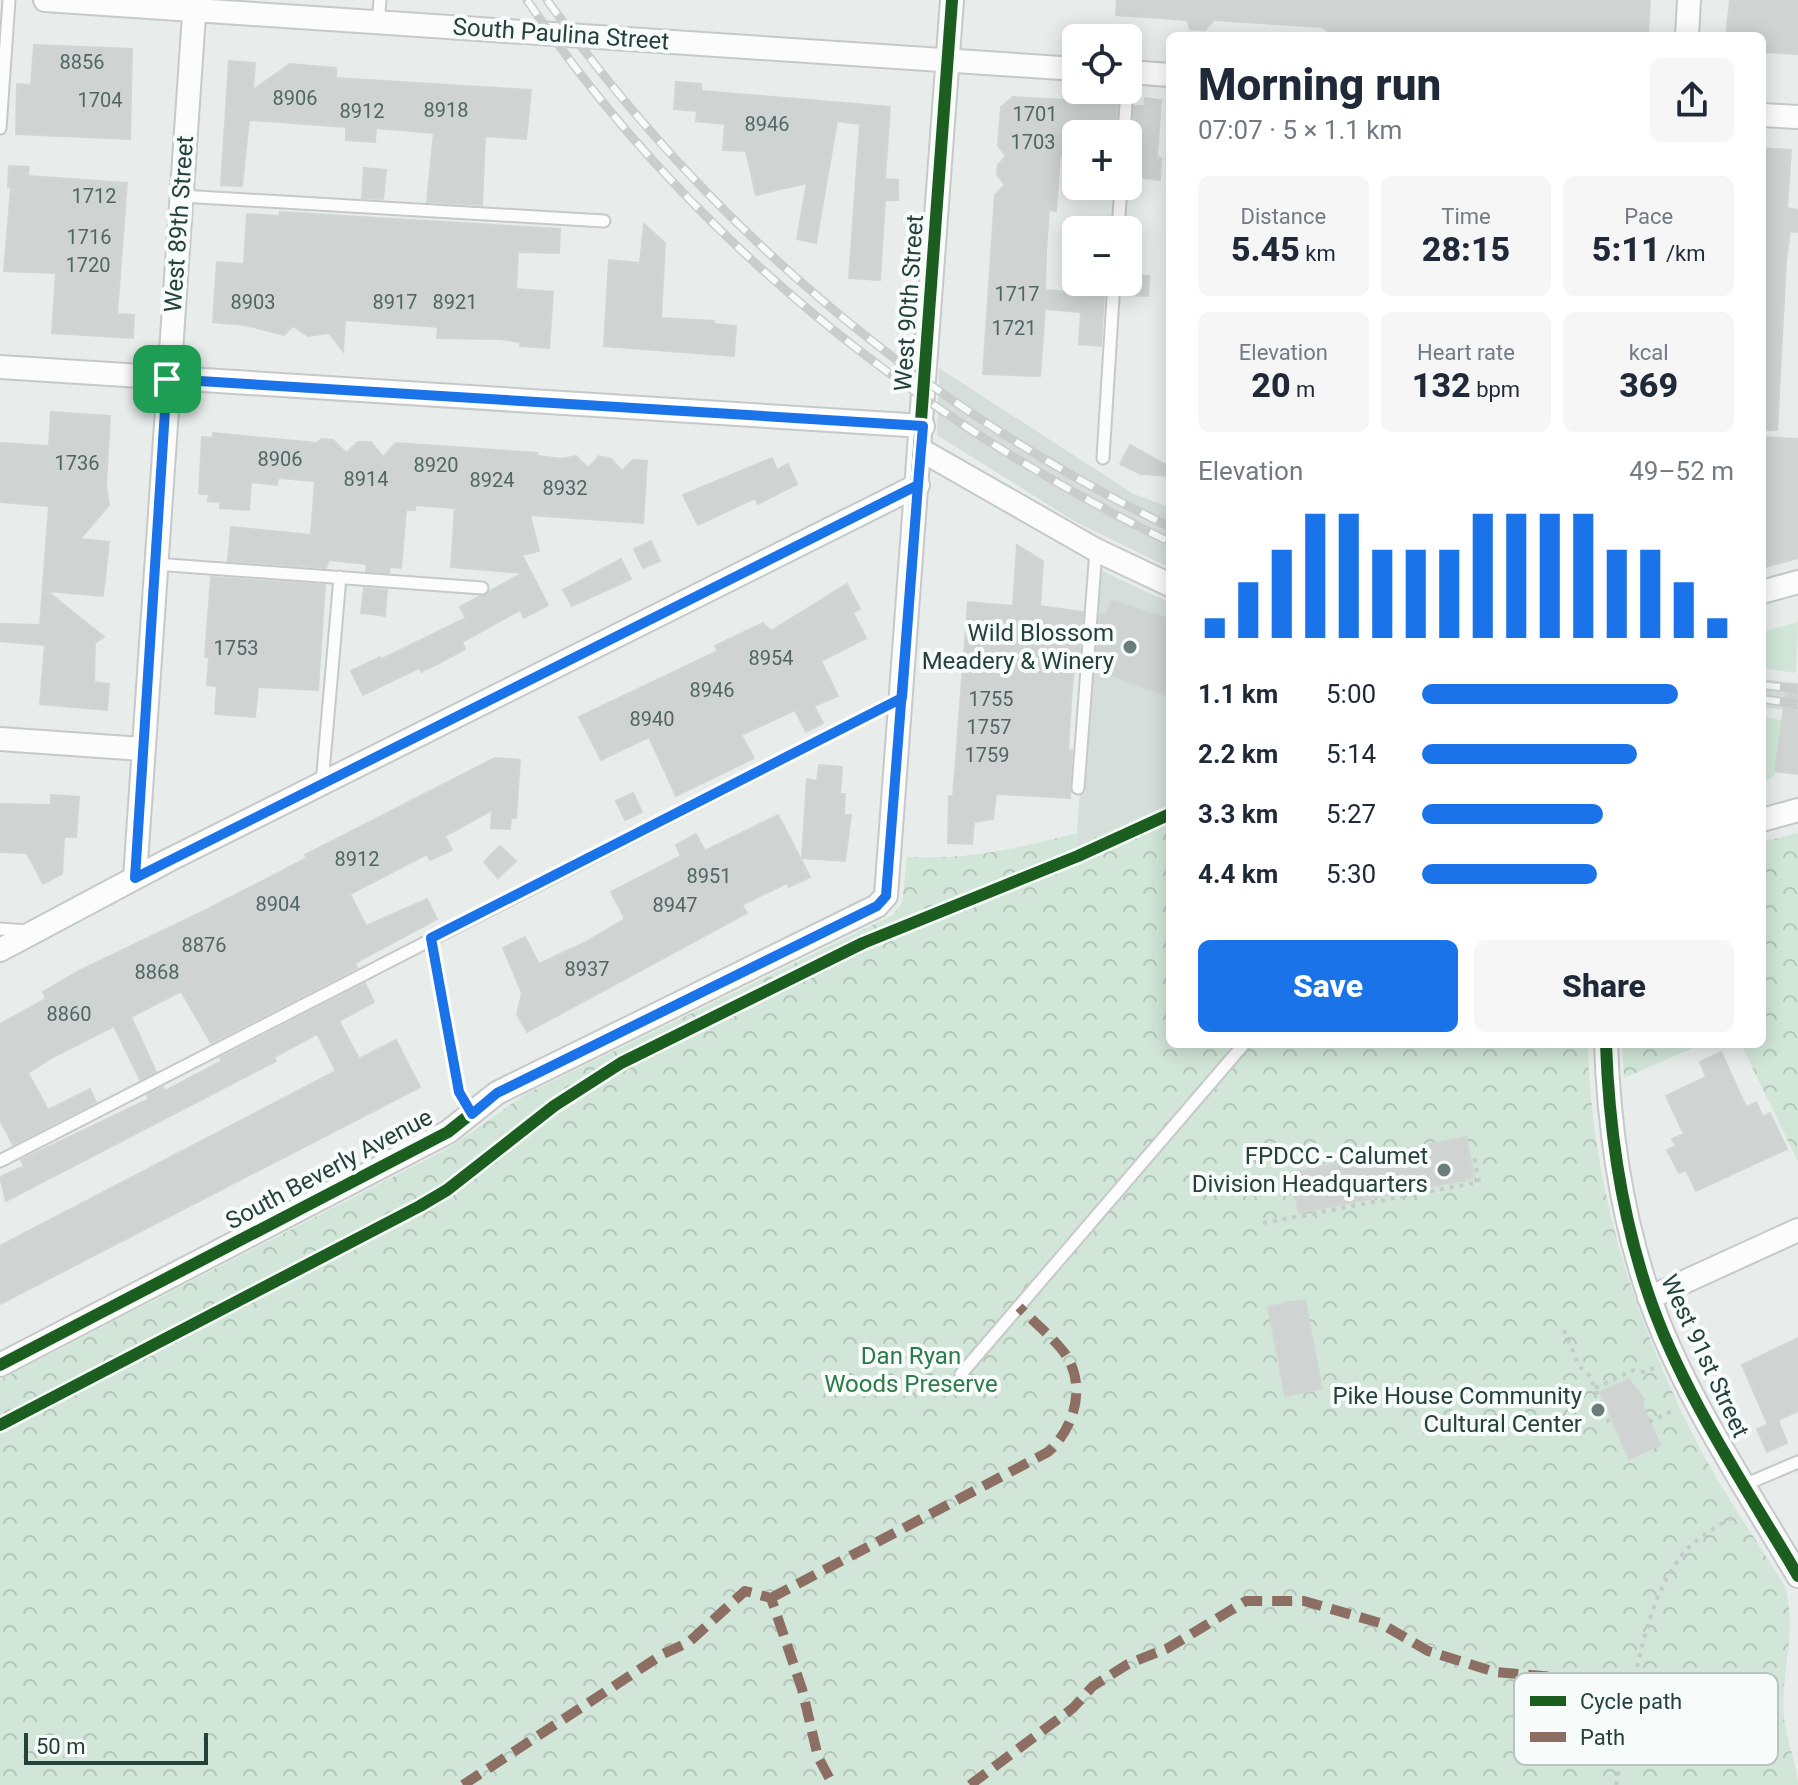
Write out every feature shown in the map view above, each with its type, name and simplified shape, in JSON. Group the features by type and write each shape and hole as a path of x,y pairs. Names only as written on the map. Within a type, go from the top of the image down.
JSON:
{"street":[{"name":"South Paulina Street","path":"45,0 379,11 1062,68"},
{"name":"West 90th Street","path":"886,896 952,0"},
{"path":"1687,32 1689,0"},
{"name":"West 89th Street","path":"135,878 195,5"},
{"path":"1142,74 1166,75"},
{"path":"1766,115 1798,117"},
{"path":"0,367 923,426"},
{"path":"921,450 1096,550 1166,583"},
{"path":"0,950 135,878 918,485"},
{"path":"1766,591 1798,582"},
{"path":"0,739 142,749"},
{"path":"1766,819 1798,810"},
{"name":"South Beverly Avenue","path":"0,1365 448,1132 497,1093 877,906 886,896"},
{"name":"West 91st Street","path":"1606,1048 1617,1176 1649,1298 1701,1412 1798,1576"},
{"path":"1649,1298 1798,1230"}],"lane":[{"path":"0,128 9,0"},
{"path":"181,196 604,221"},
{"path":"1103,458 1113,296"},
{"path":"1078,788 1096,550"},
{"path":"155,564 482,588"},
{"path":"322,784 340,577"},
{"path":"0,1161 902,698"},
{"path":"0,929 37,931"},
{"path":"431,938 459,1092 472,1114"},
{"path":"961,1374 1241,1048"},
{"path":"1744,1485 1798,1462"}],"path":[{"path":"1263,1223 1479,1182 1473,1152"},
{"path":"1564,1330 1579,1366 1590,1376 1609,1423"},
{"path":"1595,1388 1634,1370 1644,1372 1677,1358"},
{"path":"1639,1673 1652,1610 1665,1582 1689,1547 1731,1518"},
{"path":"1616,1785 1620,1765"}],"shaded area":[{"path":"939,368 1132,493 1166,506 1166,566 1074,521 937,435"},
{"path":"1096,568 1166,601 1166,805 1076,847"},
{"path":"1766,679 1798,683 1798,712 1766,708"}],"green space":[{"path":"1798,622 1796,673 1766,669 1766,631"},
{"path":"1766,718 1782,720 1775,775 1766,781"},
{"name":"Dan Ryan Woods Preserve","path":"1166,805 1166,1048 1588,1048 1597,1144 1606,1193 1632,1289 1649,1336 1690,1429 1723,1489 1785,1586 1790,1621 1784,1717 1798,1785 0,1785 0,1380 449,1148 524,1095 893,915 902,903 907,857 951,857 993,852 1077,833 1076,846"},
{"path":"1798,833 1798,1162 1743,1048 1766,1048 1766,841"},
{"path":"1622,1048 1692,1048 1624,1078"}],"building":[{"path":"1117,0 1650,0 1648,32 1329,32 1322,27 1214,20 1205,30 1190,29 1187,20 1116,15"},
{"path":"1730,0 1798,0 1798,54 1766,52 1766,32 1726,32"},
{"path":"34,45 132,49 130,139 16,134 17,84 31,85"},
{"path":"229,61 255,63 253,90 290,64 336,68 336,78 531,90 526,139 485,136 482,205 427,202 434,133 376,128 375,142 346,140 346,127 249,120 242,186 221,185"},
{"path":"676,82 701,84 702,91 890,107 885,179 898,180 898,200 885,200 880,280 849,278 860,124 837,121 816,243 797,239 807,183 756,195 746,151 723,150 725,124 696,121 697,111 674,109"},
{"path":"1013,97 1062,100 1062,104 1118,104 1117,120 1062,120 1056,211 1049,210 1046,250 1045,290 1062,291 1062,296 1104,296 1101,346 1079,344 1081,312 1045,309 1040,376 983,374 995,195 1005,185 997,175 998,165 1006,156 998,146 1001,107"},
{"path":"1145,98 1161,100 1157,157 1161,158 1160,180 1142,178 1142,120 1133,120 1134,106 1144,106"},
{"path":"1766,148 1791,150 1787,208 1798,210 1798,232 1790,231 1786,261 1777,430 1766,430"},
{"path":"9,166 29,167 28,176 127,183 117,314 134,315 133,338 52,333 56,273 4,271 11,187 8,187"},
{"path":"364,168 386,170 383,199 362,198"},
{"path":"280,212 560,229 559,253 518,252 516,289 553,292 549,348 520,346 520,342 499,339 437,338 438,327 345,320 343,351 329,333 308,336 293,326 284,335 245,325 213,322 217,262 244,264 247,214 280,216"},
{"path":"644,224 665,243 661,318 714,321 714,324 736,326 734,356 604,346 609,260 640,263"},
{"path":"1142,276 1149,276 1148,296 1142,296"},
{"path":"51,412 110,416 106,486 109,505 80,539 109,542 103,596 47,591 104,637 95,643 94,682 109,684 107,710 40,704 45,645 0,641 0,624 40,625 49,506 0,502 0,443 49,446"},
{"path":"213,433 317,443 321,439 333,440 346,453 358,442 371,442 383,457 396,443 537,453 538,456 562,459 576,456 588,468 599,456 611,459 622,471 633,460 647,461 643,523 530,515 539,551 522,555 548,605 524,618 520,610 462,642 465,649 441,662 421,672 419,668 363,695 351,671 466,618 460,607 523,573 451,567 455,508 415,505 415,510 406,510 401,568 390,567 389,573 366,571 367,564 329,560 326,568 228,561 231,527 311,535 315,481 278,478 277,485 251,482 249,510 220,508 220,502 208,501 209,494 199,494 202,437 212,438"},
{"path":"1766,437 1798,439 1798,558 1766,567"},
{"path":"1130,445 1166,465 1166,476 1141,474 1120,464"},
{"path":"772,458 777,470 788,464 797,484 758,504 755,498 698,525 683,495"},
{"path":"651,541 660,561 643,568 634,549"},
{"path":"1017,545 1043,561 1040,606 1083,612 1079,663 1075,662 1072,688 1068,750 1072,750 1070,798 996,794 993,819 974,822 972,844 948,843 949,796 953,797 968,602 1013,606"},
{"path":"621,559 631,579 572,606 563,590"},
{"path":"211,577 325,585 318,690 258,687 255,717 215,714 217,686 207,685 209,657 205,657"},
{"path":"847,584 860,609 853,613 866,638 821,661 838,696 814,706 823,723 806,732 795,710 741,735 754,758 676,796 649,737 601,760 579,717 718,651 715,646 763,623 771,631"},
{"path":"364,588 387,590 385,616 361,613"},
{"path":"1111,600 1166,618 1166,696 1095,669 1100,614 1106,614"},
{"path":"1786,692 1798,693 1798,774 1775,771"},
{"path":"495,758 520,760 516,818 511,818 510,829 491,828 492,810 445,836 452,850 430,860 427,854 350,894 366,926 427,899 437,919 355,963 357,968 211,1043 181,991 131,1017 156,1072 140,1080 114,1026 53,1057 28,1073 48,1110 90,1089 96,1102 13,1145 0,1120 0,1024 46,999 43,992 79,971 204,911 307,858 305,855"},
{"path":"819,765 842,767 840,794 845,794 844,815 851,815 845,861 802,858 807,779 817,781"},
{"path":"633,793 642,812 625,820 616,801"},
{"path":"51,795 79,797 76,837 64,837 62,874 43,884 27,853 0,852 0,804 51,805"},
{"path":"778,815 810,877 789,887 787,883 742,905 747,913 527,1032 517,1014 522,993 503,948 525,937 539,964 586,942 625,919 611,892 681,856 676,845 696,834 705,851"},
{"path":"500,846 516,861 498,878 484,862"},
{"path":"365,983 374,1002 339,1021 359,1059 396,1040 420,1087 0,1304 0,1246 336,1071 317,1034 274,1057 276,1061 6,1201 0,1177 24,1166 21,1160 149,1099 147,1095 163,1087 165,1091 222,1061 220,1058"},
{"path":"1721,1052 1746,1107 1756,1102 1763,1117 1770,1113 1787,1149 1696,1191 1686,1170 1679,1173 1667,1150 1676,1146 1672,1139 1684,1134 1666,1096 1706,1077 1700,1062"},
{"path":"1466,1137 1474,1178 1299,1213 1290,1173"},
{"path":"1305,1300 1322,1389 1285,1396 1268,1307"},
{"path":"1798,1338 1798,1411 1768,1425 1742,1365"},
{"path":"1629,1379 1644,1399 1643,1406 1660,1445 1629,1459 1600,1392"},
{"path":"1778,1420 1787,1443 1767,1452 1757,1429"}],"railway":[{"path":"527,0 589,85 658,166 733,242 812,313 897,379 985,439 1076,493 1166,540"},
{"path":"547,0 609,83 677,161 749,234 825,303 906,367 990,425 1078,479 1166,525"},
{"path":"1766,685 1798,689"},
{"path":"1766,700 1798,704"}],"marked path":[{"path":"771,1598 1048,1452 1057,1442 1065,1431 1075,1404 1075,1377 1063,1351 1019,1307"},
{"path":"463,1785 663,1654 689,1642 745,1591 771,1598 802,1689 818,1757 833,1785"},
{"path":"970,1785 1073,1708 1093,1686 1128,1664 1168,1648 1246,1601 1304,1601 1380,1623 1428,1651 1495,1672 1514,1674"}],"cycle path":[{"path":"0,1365 448,1132 497,1093 877,906 886,896 952,0"},
{"path":"0,1425 420,1206 447,1190 554,1106 621,1063 863,943 1078,856 1166,816"},
{"path":"1606,1048 1610,1108 1624,1203 1639,1265 1662,1332 1697,1403 1798,1576"}],"place":[{"name":"Wild Blossom Meadery & Winery","path":"1130,647"},
{"name":"FPDCC - Calumet Division Headquarters","path":"1444,1170"},
{"name":"Pike House Community Cultural Center","path":"1598,1410"}],"route":[{"path":"167,379 135,878 918,485 910,591 892,824 886,896 877,906 497,1093 472,1114 459,1092 431,938 902,698 923,426 167,379"}]}
